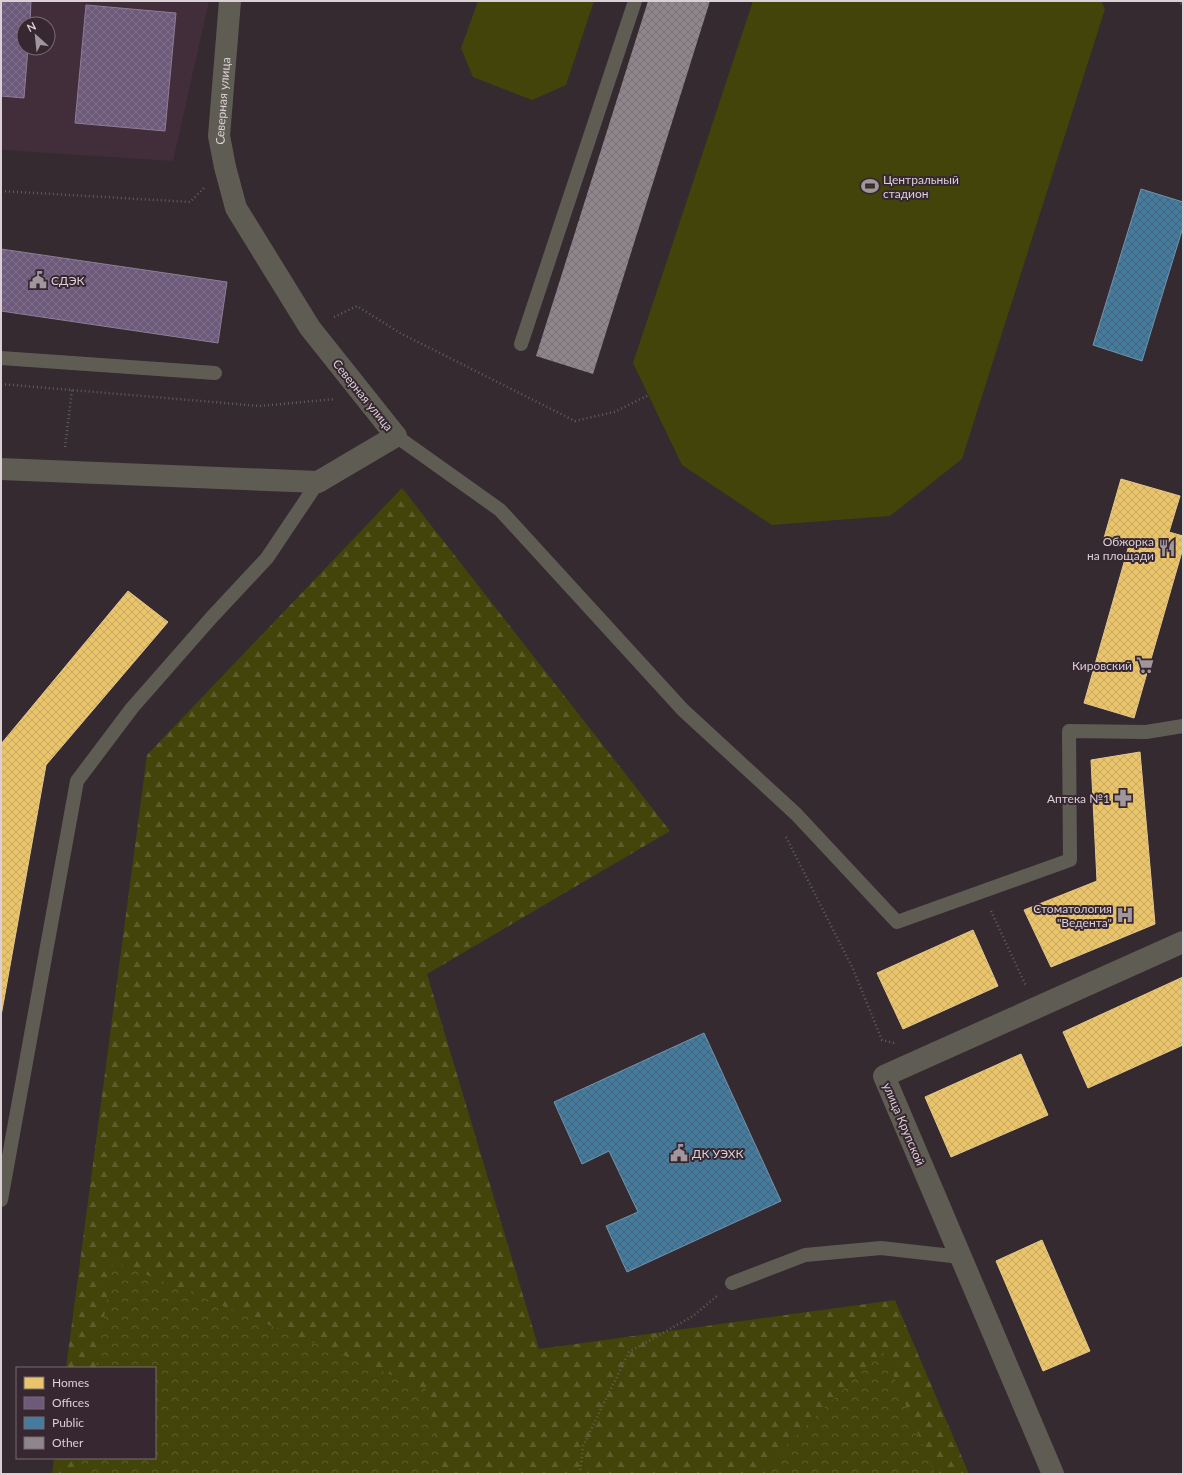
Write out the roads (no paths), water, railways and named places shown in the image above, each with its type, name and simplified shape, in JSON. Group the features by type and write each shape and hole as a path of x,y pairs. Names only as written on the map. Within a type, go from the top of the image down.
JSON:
{"street":[{"name":"Северная улица","path":"230,1 219,136 225,167 236,208 310,328 396,436 318,482"},
{"path":"1,469 318,482"},
{"name":"улица Крупской","path":"1054,1474 884,1076 1183,942"}],"lane":[{"path":"521,344 634,1"},
{"path":"1,358 215,373"},
{"path":"396,436 500,510 683,710 796,814 897,922 1070,860 1069,731 1146,732 1183,726"},
{"path":"1,1200 78,780 132,708 211,618 268,558 318,482"},
{"path":"732,1283 805,1256 881,1248 961,1257"}],"place":[{"name":"Центральный стадион","path":"870,186"},
{"name":"СДЭК","path":"38,280"},
{"name":"Обжорка на площади","path":"1167,548"},
{"name":"Кировский","path":"1145,665"},
{"name":"Аптека №1","path":"1123,798"},
{"name":"Стоматология \"Ведента\"","path":"1125,915"},
{"name":"ДК УЭХК","path":"679,1153"}]}
